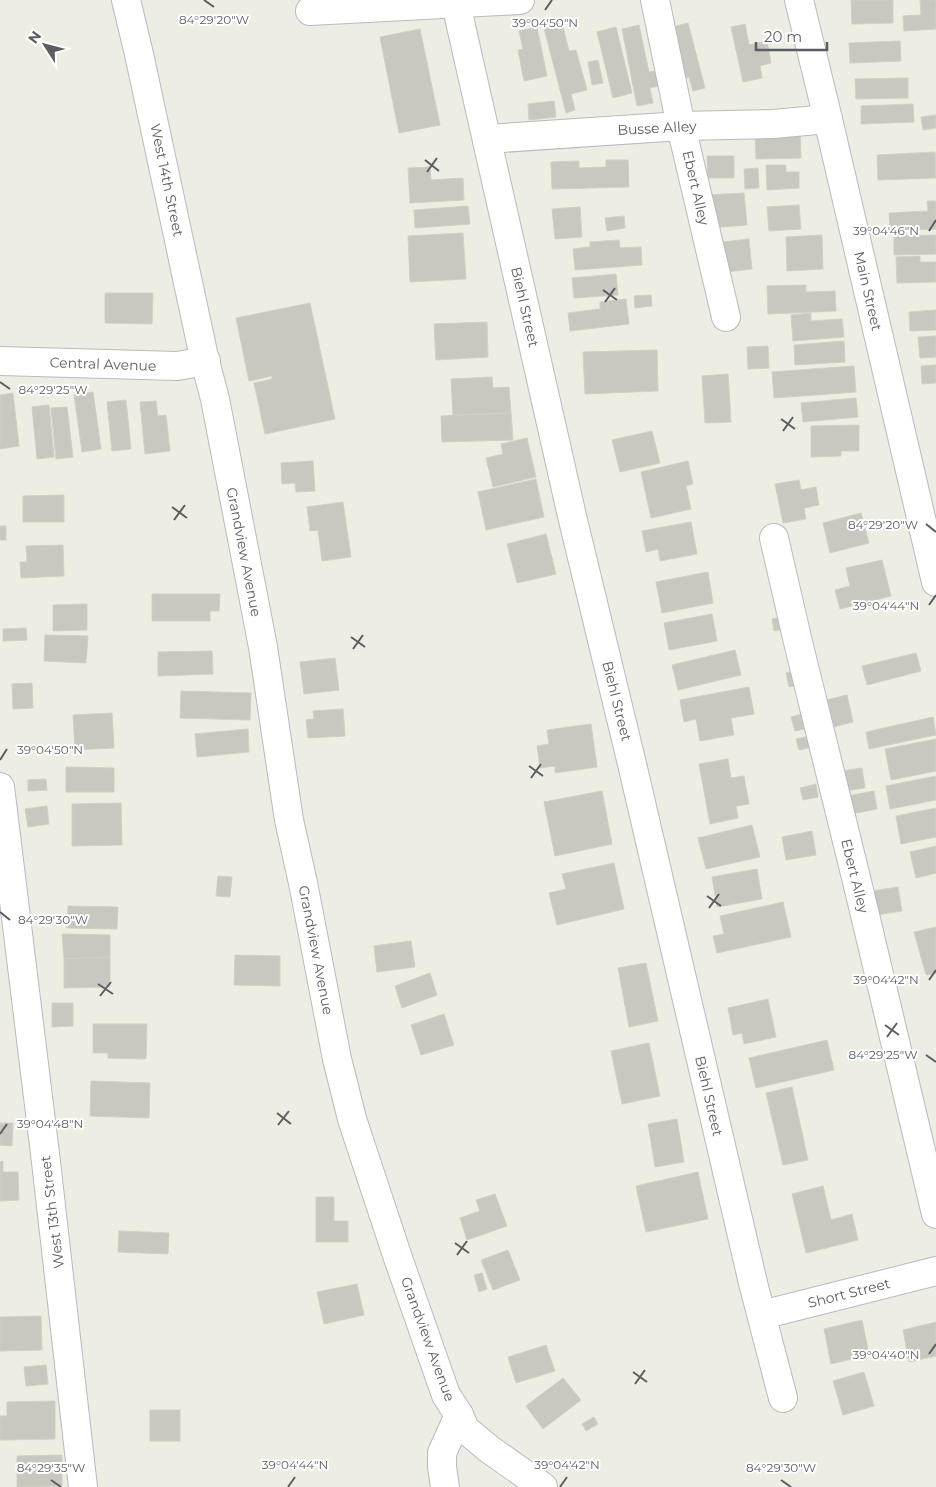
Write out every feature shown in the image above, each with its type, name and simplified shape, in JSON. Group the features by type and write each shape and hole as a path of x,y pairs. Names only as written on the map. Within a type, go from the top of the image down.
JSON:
{"street":[{"name":"West 14th Street","path":"126,0 140,54 206,361"},
{"path":"310,11 520,0"},
{"name":"Ebert Alley","path":"655,0 726,317"},
{"name":"Main Street","path":"799,0 936,582"},
{"name":"Biehl Street","path":"456,4 572,516 746,1254 784,1398"},
{"name":"Busse Alley","path":"487,139 682,126 774,124 828,120"},
{"name":"Central Avenue","path":"0,361 177,366 206,361"},
{"name":"Grandview Avenue","path":"206,361 263,647 289,820 337,1059 352,1119 446,1395 465,1429 504,1460 543,1487"},
{"name":"Ebert Alley","path":"774,538 936,1214"},
{"name":"West 13th Street","path":"0,787 46,1162 83,1487"},
{"name":"Short Street","path":"762,1315 936,1271"},
{"path":"446,1487 442,1467 442,1453 459,1416"}],"building":[{"path":"851,0 893,0 893,23 852,24"},
{"path":"920,0 936,0 936,29 904,31 903,16 921,15"},
{"path":"562,23 569,51 576,50 587,90 571,94 575,110 566,113 544,28"},
{"path":"688,23 705,88 693,91 689,77 677,80 665,29"},
{"path":"745,24 749,45 767,41 771,63 760,66 762,78 743,82 731,27"},
{"path":"639,25 649,72 657,71 660,86 650,88 653,103 637,106 622,29"},
{"path":"537,27 547,76 524,81 518,50 523,49 519,31"},
{"path":"616,27 632,93 613,98 597,32"},
{"path":"420,29 440,125 399,133 380,37"},
{"path":"900,41 901,61 850,63 849,43"},
{"path":"598,60 603,83 592,85 588,62"},
{"path":"908,78 908,98 856,99 855,79"},
{"path":"554,101 556,117 529,120 528,104"},
{"path":"913,104 914,122 861,124 861,106"},
{"path":"936,115 936,128 923,130 921,117"},
{"path":"800,130 801,158 756,159 755,131"},
{"path":"935,152 936,178 878,180 877,155"},
{"path":"707,156 734,156 734,178 708,178"},
{"path":"606,160 628,160 629,187 552,189 551,162 579,161 579,168 606,167"},
{"path":"766,165 786,165 786,172 799,172 799,188 767,190"},
{"path":"430,167 431,180 463,178 464,200 410,203 408,168"},
{"path":"758,168 759,188 745,189 744,169"},
{"path":"744,193 747,225 710,228 708,195"},
{"path":"927,201 936,201 936,229 890,231 889,213 928,211"},
{"path":"799,205 801,229 769,231 767,207"},
{"path":"468,206 470,224 415,228 414,210"},
{"path":"580,207 582,237 555,239 552,209"},
{"path":"624,216 625,228 607,231 605,218"},
{"path":"463,233 466,279 410,282 408,236"},
{"path":"822,235 823,269 787,271 786,237"},
{"path":"936,235 936,254 894,255 894,236"},
{"path":"749,239 752,269 727,272 723,242"},
{"path":"619,240 620,248 641,247 642,265 575,270 573,249 590,247 590,242"},
{"path":"920,256 920,262 936,262 936,282 897,283 896,257"},
{"path":"616,274 618,295 574,298 572,278"},
{"path":"806,285 806,292 835,291 836,311 768,314 767,286"},
{"path":"105,293 153,293 152,324 105,323"},
{"path":"651,295 652,306 635,308 634,296"},
{"path":"626,299 629,324 570,331 568,313 600,309 600,302"},
{"path":"310,303 335,419 265,434 254,383 272,379 272,376 249,381 236,318"},
{"path":"936,310 936,330 910,331 909,312"},
{"path":"811,313 811,321 842,319 844,337 793,341 791,315"},
{"path":"487,322 488,357 436,360 434,324"},
{"path":"936,336 936,357 920,358 918,337"},
{"path":"844,341 845,362 795,365 794,345"},
{"path":"768,346 769,368 748,369 747,347"},
{"path":"657,350 658,391 585,394 583,352"},
{"path":"936,365 936,383 922,384 921,366"},
{"path":"854,366 856,392 774,398 772,372"},
{"path":"728,374 731,422 705,423 702,376"},
{"path":"492,377 493,388 509,387 511,413 453,415 451,379"},
{"path":"93,392 101,449 82,452 74,395"},
{"path":"13,393 19,446 0,449 0,395"},
{"path":"856,398 858,417 803,422 801,403"},
{"path":"126,400 131,449 112,451 107,402"},
{"path":"156,401 158,416 166,415 170,451 145,454 140,402"},
{"path":"49,405 54,457 37,459 32,407"},
{"path":"67,407 73,457 56,459 51,408"},
{"path":"511,413 513,440 442,442 441,416"},
{"path":"859,425 859,451 841,451 841,456 811,457 811,426"},
{"path":"652,431 660,463 620,472 612,440"},
{"path":"527,438 536,477 493,487 486,458 503,454 501,444"},
{"path":"313,461 315,491 296,492 295,483 282,484 281,463"},
{"path":"688,461 693,484 686,486 691,509 651,518 641,472"},
{"path":"536,479 544,517 486,530 478,492"},
{"path":"799,480 801,490 816,487 819,505 804,508 806,519 783,523 775,484"},
{"path":"64,495 64,522 23,522 23,496"},
{"path":"343,502 351,557 322,561 318,530 310,531 307,507"},
{"path":"861,513 869,543 830,553 823,523"},
{"path":"691,522 697,554 660,561 658,549 646,552 642,531"},
{"path":"0,526 6,526 6,540 0,540"},
{"path":"546,534 556,574 517,583 507,544"},
{"path":"63,545 64,576 21,578 20,562 27,562 26,546"},
{"path":"882,560 891,596 840,609 835,590 850,586 846,568"},
{"path":"708,572 713,603 662,613 656,582"},
{"path":"152,594 220,594 219,611 210,611 210,621 152,621"},
{"path":"87,604 87,630 53,631 53,605"},
{"path":"712,614 717,641 669,650 664,623"},
{"path":"783,617 785,629 774,631 772,619"},
{"path":"26,628 27,640 3,641 3,629"},
{"path":"45,635 88,636 86,663 44,661"},
{"path":"735,650 741,675 678,690 672,665"},
{"path":"212,651 213,674 158,676 158,652"},
{"path":"916,653 921,671 867,685 862,666"},
{"path":"335,658 339,690 304,694 300,662"},
{"path":"794,671 798,685 789,687 786,673"},
{"path":"32,683 33,708 13,709 12,684"},
{"path":"749,687 754,714 731,718 734,735 700,741 696,719 684,722 680,700"},
{"path":"181,691 251,693 250,720 180,718"},
{"path":"847,695 853,722 833,727 826,700"},
{"path":"343,709 345,736 308,738 306,720 314,719 313,711"},
{"path":"112,713 114,748 75,750 73,715"},
{"path":"806,713 810,728 795,731 791,717"},
{"path":"933,717 936,735 869,749 866,732"},
{"path":"591,724 597,767 555,773 555,766 540,768 537,746 549,744 547,730"},
{"path":"248,729 249,752 197,757 195,734"},
{"path":"810,736 813,747 799,750 796,739"},
{"path":"936,739 936,771 891,780 885,749"},
{"path":"728,759 731,778 744,776 749,804 736,806 738,818 710,824 699,764"},
{"path":"66,767 114,768 114,792 66,792"},
{"path":"862,768 865,788 844,791 841,771"},
{"path":"936,776 936,800 890,809 886,786"},
{"path":"46,779 47,790 28,791 28,780"},
{"path":"816,784 818,797 803,800 800,788"},
{"path":"602,791 612,844 555,856 544,802"},
{"path":"874,791 877,809 851,814 848,796"},
{"path":"121,803 122,845 72,846 72,804"},
{"path":"47,806 49,824 28,827 25,809"},
{"path":"936,808 936,837 901,844 896,816"},
{"path":"752,825 760,857 706,869 698,838"},
{"path":"812,831 816,855 786,860 782,837"},
{"path":"936,846 936,873 916,878 910,852"},
{"path":"614,863 624,909 557,925 549,893 566,889 562,874"},
{"path":"757,869 762,899 717,907 712,877"},
{"path":"218,876 232,877 230,897 216,896"},
{"path":"898,887 902,911 876,915 872,891"},
{"path":"783,902 791,937 717,953 713,936 724,934 720,916"},
{"path":"68,906 118,907 117,929 67,928"},
{"path":"936,927 936,973 926,975 914,932"},
{"path":"62,934 110,935 110,957 64,959"},
{"path":"411,941 415,967 377,972 374,946"},
{"path":"235,955 280,956 280,986 234,985"},
{"path":"110,957 110,987 64,988 64,959"},
{"path":"646,963 658,1021 629,1027 618,968"},
{"path":"430,973 437,995 402,1008 395,986"},
{"path":"768,999 776,1037 744,1044 742,1033 733,1035 728,1008"},
{"path":"52,1003 73,1003 73,1026 52,1027"},
{"path":"444,1014 454,1045 421,1055 411,1025"},
{"path":"93,1024 147,1024 146,1059 108,1058 108,1053 93,1053"},
{"path":"827,1040 834,1070 756,1088 749,1058"},
{"path":"649,1043 660,1096 622,1104 611,1051"},
{"path":"91,1081 150,1083 149,1118 90,1116"},
{"path":"792,1087 808,1160 783,1165 766,1093"},
{"path":"677,1119 684,1162 655,1167 648,1124"},
{"path":"0,1123 13,1123 12,1146 0,1145"},
{"path":"3,1161 3,1172 18,1172 19,1200 0,1201 0,1162"},
{"path":"698,1172 708,1219 646,1232 636,1186"},
{"path":"823,1186 831,1220 852,1214 858,1240 806,1253 792,1194"},
{"path":"495,1194 507,1226 467,1240 460,1218 480,1211 476,1200"},
{"path":"316,1197 334,1197 334,1221 348,1221 348,1242 316,1242"},
{"path":"119,1231 169,1233 168,1254 118,1252"},
{"path":"508,1250 520,1280 493,1290 481,1260"},
{"path":"482,1273 487,1289 479,1292 474,1275"},
{"path":"357,1284 364,1315 324,1324 317,1292"},
{"path":"41,1316 42,1350 0,1351 0,1317"},
{"path":"862,1320 869,1355 831,1364 824,1329"},
{"path":"936,1322 936,1356 909,1362 903,1330"},
{"path":"546,1345 555,1371 516,1383 508,1357"},
{"path":"46,1365 48,1384 26,1386 24,1367"},
{"path":"864,1372 874,1406 843,1415 833,1381"},
{"path":"563,1378 581,1400 543,1429 526,1406"},
{"path":"55,1401 55,1439 0,1440 0,1416 7,1416 7,1402"},
{"path":"150,1410 180,1410 180,1441 150,1441"},
{"path":"594,1417 598,1424 586,1431 582,1424"},
{"path":"62,1455 62,1486 17,1487 17,1456"}]}
